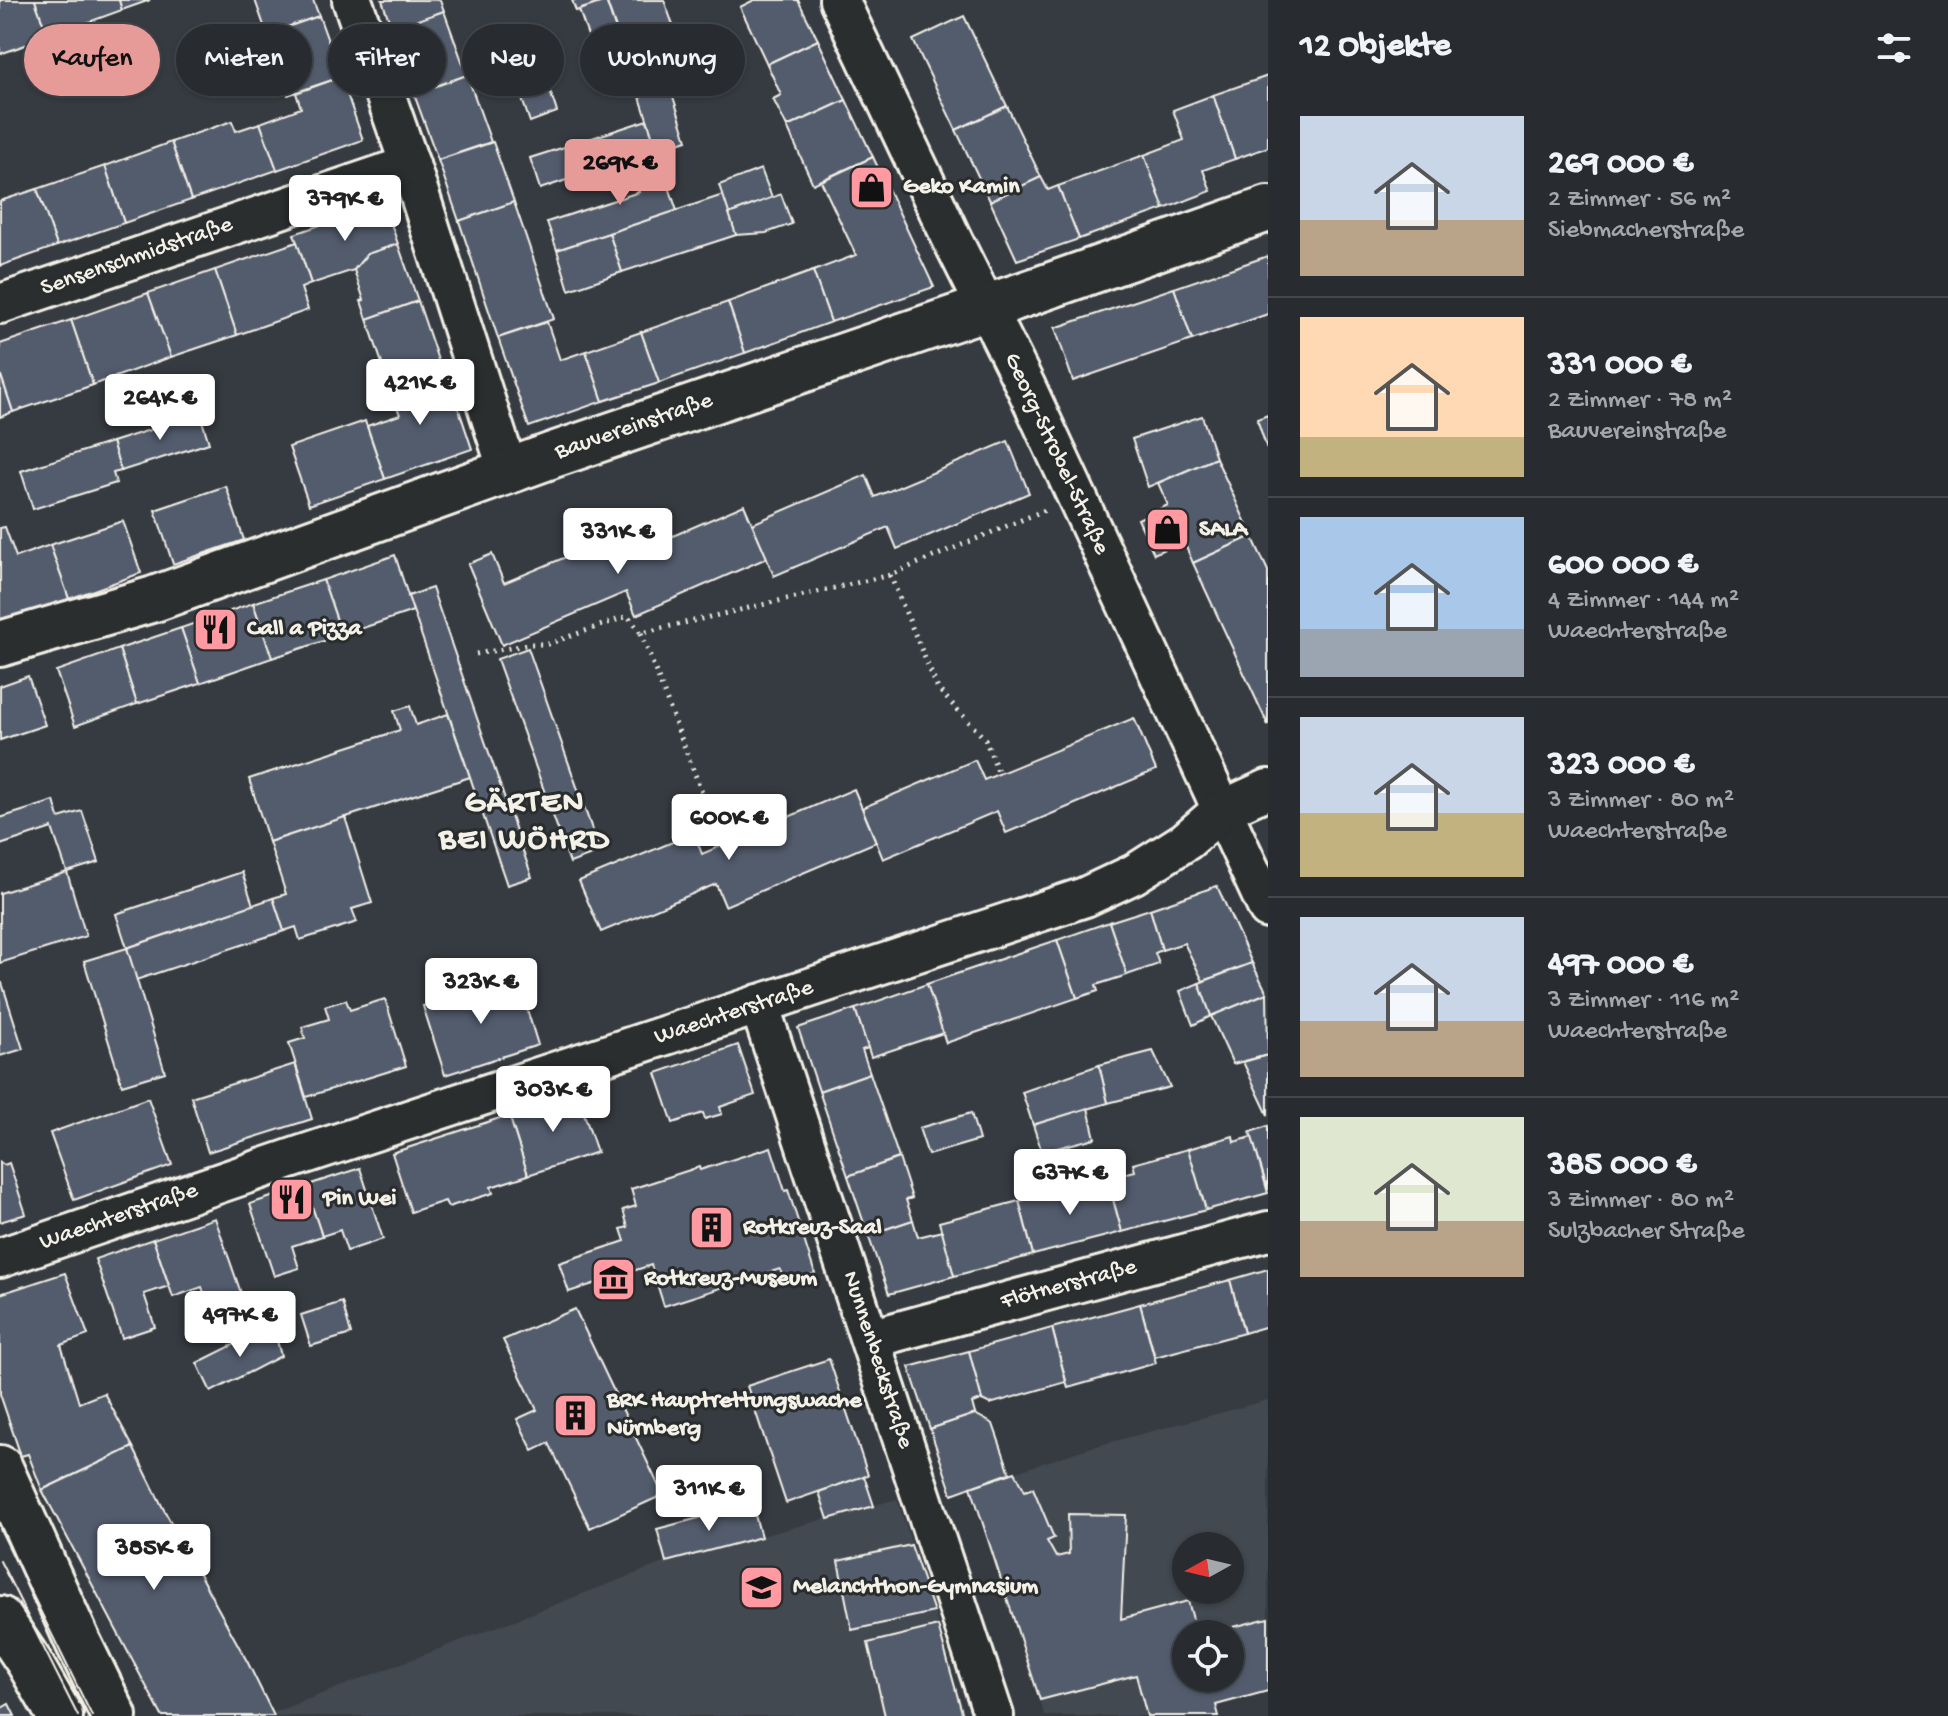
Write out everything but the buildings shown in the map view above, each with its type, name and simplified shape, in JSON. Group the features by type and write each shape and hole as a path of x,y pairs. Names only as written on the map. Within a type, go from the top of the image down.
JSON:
{"street":[{"path":"352,0 410,165 508,471"},
{"name":"Georg-Strobel-Straße","path":"839,0 1025,385 1268,909"},
{"name":"Sensenschmidstraße","path":"0,304 410,165"},
{"name":"Bauvereinstraße","path":"0,644 154,599 508,471 1268,209"},
{"name":"Waechterstraße","path":"0,1258 1085,897 1134,874 1173,850 1222,810 1268,789"},
{"name":"Nunnenbeckstraße","path":"759,1004 994,1716"},
{"name":"Flötnerstraße","path":"870,1339 1268,1231"},
{"path":"0,1468 114,1716"},
{"path":"0,1619 60,1716"}],"path":[{"path":"641,633 890,575 1077,497"},
{"path":"890,575 938,689 985,739 999,774"},
{"path":"476,654 548,644 628,616 641,633 722,845"}],"shaded area":[{"path":"1268,1400 1268,1691 1217,1705 1219,1716 1045,1716 971,1487 1085,1449"},
{"name":"Melanchthon-Gymnasium","path":"897,1499 965,1716 264,1716 663,1563"}],"tram line":[{"path":"0,1529 92,1716"},
{"path":"0,1561 78,1716"}],"place":[{"name":"Geko Kamin","path":"872,187"},
{"name":"SALA","path":"1168,530"},
{"name":"Call a Pizza","path":"216,629"},
{"name":"Pin Wei","path":"292,1199"},
{"name":"Rotkreuz-Saal","path":"712,1228"},
{"name":"Rotkreuz-Museum","path":"613,1279"},
{"name":"BRK Hauptrettungswache Nürnberg","path":"576,1415"},
{"name":"Melanchthon-Gymnasium","path":"762,1587"}],"district":[{"name":"GÄRTEN BEI WÖHRD","path":"525,822"}]}
